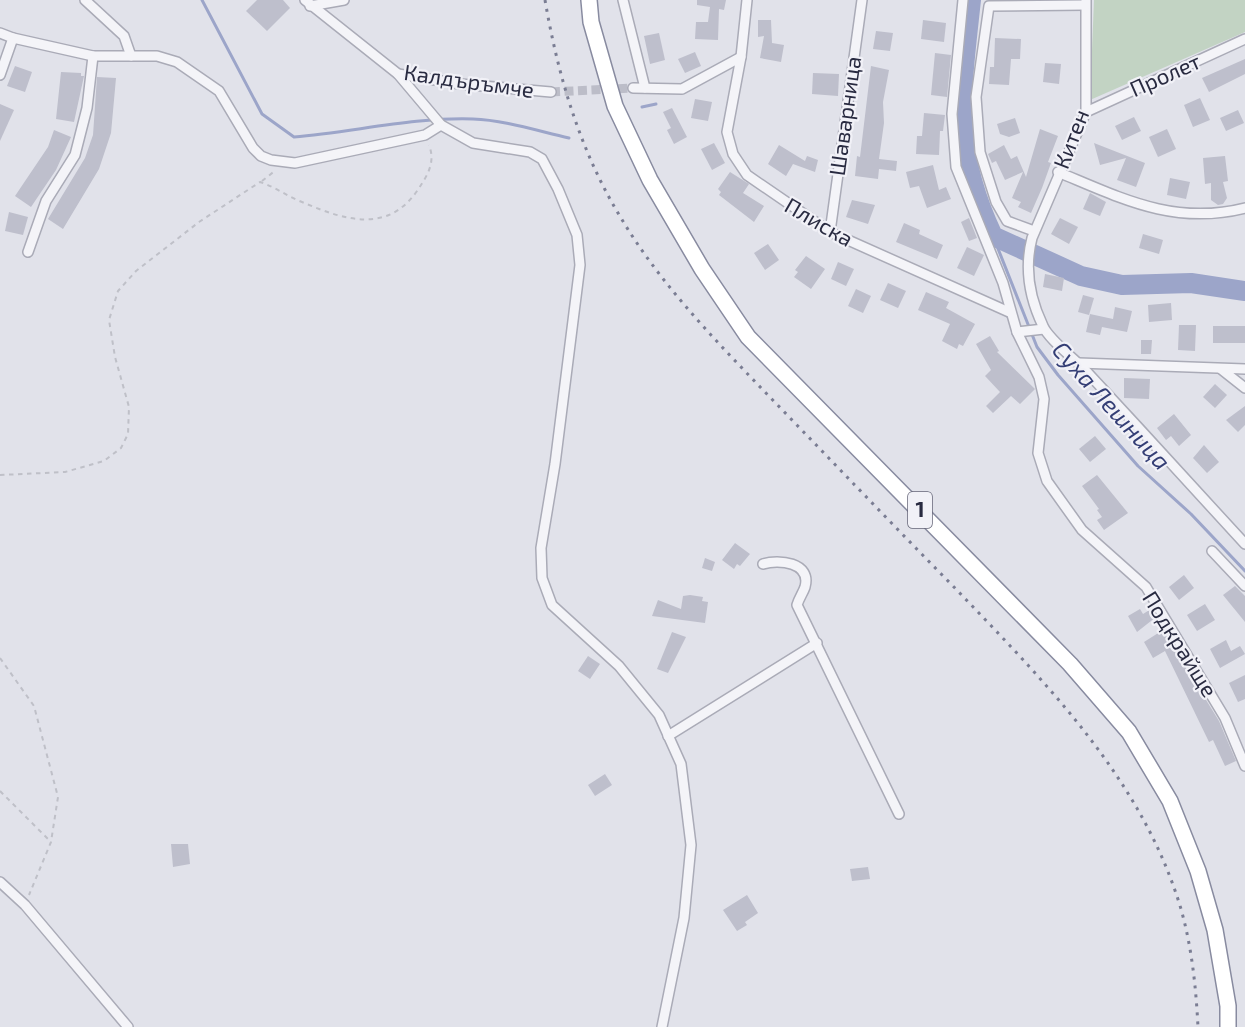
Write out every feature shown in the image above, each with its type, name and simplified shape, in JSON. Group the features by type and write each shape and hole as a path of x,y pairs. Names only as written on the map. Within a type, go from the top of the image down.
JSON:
{"highway":[{"name":"1","path":"589,0 591,22 619,116 650,180 702,269 748,337 1070,664 1129,732 1170,801 1198,871 1215,930 1228,1006 1228,1027"}],"street":[{"path":"86,0 124,36 131,56"},
{"path":"308,3 344,0"},
{"path":"623,0 645,88"},
{"name":"Плиска","path":"747,0 741,57 728,132 733,154 747,175 830,232 1009,312"},
{"name":"Шаварница","path":"830,232 844,114 862,0"},
{"name":"Подкрайще","path":"963,0 952,114 957,167 1003,283 1009,312 1021,331 1038,377 1044,399 1038,453 1047,481 1082,530 1146,587 1225,718 1245,766"},
{"path":"1033,234 1007,221 996,202 980,152 976,97 989,6 1086,2"},
{"name":"Китен","path":"1042,329 1027,279 1026,258 1033,234 1058,172 1086,112 1086,2"},
{"name":"Калдъръмче","path":"308,3 398,74 460,84 550,92"},
{"path":"0,33 93,56 166,57 204,79 224,98 257,153 285,163 425,135 441,125"},
{"path":"0,75 13,38"},
{"name":"Пролет","path":"1086,112 1245,39"},
{"path":"28,252 46,201 75,155 87,108 93,56"},
{"path":"633,88 660,91 682,89 741,57"},
{"path":"398,74 441,125 473,143 530,152 542,159 558,189 577,235 580,265 556,453 541,548 542,578 552,605 619,666 659,715 681,764 691,845 684,918 662,1027"},
{"path":"1058,172 1147,208 1183,214 1229,213 1245,208"},
{"path":"1021,331 1042,329 1079,363 1245,544"},
{"path":"1079,363 1245,369"},
{"path":"1220,368 1245,388"},
{"path":"1212,551 1245,586"},
{"path":"763,564 773,560 788,561 799,568 805,586 797,604 899,814"},
{"path":"668,736 817,643"},
{"path":"0,882 25,905 128,1027"}],"path":[{"path":"260,182 302,202 342,215 373,220 386,218 403,208 428,175 433,155 425,135"},
{"path":"0,476 65,472 104,461 121,448 128,434 129,407 115,357 109,320 118,291 136,270 245,189 260,182 285,163"},
{"path":"0,658 34,706 58,797 51,842 25,905"},
{"path":"0,791 51,842"}],"green space":[{"path":"1094,0 1245,0 1245,32 1090,100"}],"building":[{"path":"257,0 283,0 290,8 267,31 246,11"},
{"path":"697,0 726,0 724,10 719,9 718,40 695,39 696,22 708,22 710,7 697,5"},
{"path":"758,20 771,20 772,43 784,45 781,62 760,58 764,36 758,37"},
{"path":"923,20 946,23 944,42 921,39"},
{"path":"876,31 893,33 890,51 873,49"},
{"path":"659,33 665,60 650,64 644,36"},
{"path":"995,38 1021,39 1020,59 1011,59 1009,85 989,84 990,67 994,67"},
{"path":"695,52 701,66 685,73 678,59"},
{"path":"935,53 951,55 947,97 931,95"},
{"path":"1245,59 1245,74 1209,92 1202,78"},
{"path":"1045,63 1061,64 1059,84 1043,82"},
{"path":"15,66 32,72 25,92 7,86"},
{"path":"871,66 889,70 883,102 884,123 879,159 897,161 896,171 879,169 878,179 855,176 857,156 860,157"},
{"path":"61,72 81,73 81,76 84,76 74,122 56,119"},
{"path":"813,73 839,74 838,96 812,94"},
{"path":"97,77 116,78 111,133 99,169 63,229 48,219 85,158 93,135"},
{"path":"1200,98 1210,120 1193,127 1184,105"},
{"path":"695,99 712,102 708,121 691,118"},
{"path":"0,104 14,110 0,141"},
{"path":"672,108 687,137 674,144 667,130 671,128 663,112"},
{"path":"1238,110 1244,123 1226,131 1220,118"},
{"path":"924,113 945,115 943,131 940,131 939,155 916,154 917,136 922,136"},
{"path":"1134,117 1141,131 1122,140 1115,126"},
{"path":"1015,118 1020,133 1009,137 1000,134 997,124"},
{"path":"1040,129 1058,136 1048,162 1051,163 1031,213 1018,207 1021,202 1012,198 1023,172 1005,180 996,161 992,163 988,154 1004,145 1011,159 1017,156 1026,177"},
{"path":"1167,129 1176,149 1158,157 1149,137"},
{"path":"54,130 71,137 56,170 31,207 15,196 48,147"},
{"path":"714,143 725,163 712,170 701,149"},
{"path":"1094,143 1145,163 1136,187 1117,180 1126,158 1100,165"},
{"path":"779,145 805,161 807,156 818,160 815,172 793,164 786,176 768,164"},
{"path":"1225,156 1228,181 1223,182 1227,198 1223,204 1218,205 1211,200 1211,183 1205,184 1203,158"},
{"path":"933,165 939,190 946,187 951,199 927,208 919,186 910,188 906,172"},
{"path":"730,172 749,184 743,193 764,206 754,222 719,195 721,192 718,189"},
{"path":"1170,178 1190,182 1186,199 1167,195"},
{"path":"1090,193 1106,202 1100,216 1083,209"},
{"path":"852,200 875,205 868,224 846,217"},
{"path":"9,212 28,217 23,235 5,231"},
{"path":"969,218 977,238 969,241 961,222"},
{"path":"1060,218 1078,227 1069,244 1051,234"},
{"path":"904,223 920,230 919,234 943,245 937,259 896,242"},
{"path":"1143,234 1163,240 1159,254 1139,248"},
{"path":"768,244 779,260 765,270 754,253"},
{"path":"967,247 984,255 974,276 957,268"},
{"path":"806,256 825,269 811,289 794,277 798,272 795,270"},
{"path":"838,262 854,269 846,286 831,279"},
{"path":"1045,274 1064,278 1062,291 1043,287"},
{"path":"888,283 906,291 898,308 880,300"},
{"path":"856,289 871,296 863,313 848,306"},
{"path":"926,292 949,302 946,308 975,324 963,346 959,344 957,349 942,341 950,324 918,310"},
{"path":"1083,295 1094,298 1089,315 1078,312"},
{"path":"1171,303 1172,320 1149,322 1148,305"},
{"path":"1115,307 1132,311 1127,332 1102,327 1100,335 1086,332 1090,314 1113,319"},
{"path":"1179,325 1196,325 1195,351 1178,350"},
{"path":"1213,326 1245,326 1245,343 1213,343"},
{"path":"990,336 999,351 997,352 1035,389 1020,404 1011,396 993,413 986,406 1000,392 985,376 991,370 976,344"},
{"path":"1141,340 1152,340 1151,354 1141,354"},
{"path":"1124,378 1150,379 1149,399 1124,398"},
{"path":"1215,384 1227,395 1215,408 1203,397"},
{"path":"1245,406 1245,425 1238,432 1226,420"},
{"path":"1174,414 1191,435 1179,446 1171,436 1166,440 1157,428"},
{"path":"1095,436 1106,449 1090,462 1079,449"},
{"path":"1204,445 1219,462 1207,473 1193,458"},
{"path":"1097,475 1128,513 1104,530 1097,520 1102,517 1097,510 1099,509 1082,486"},
{"path":"735,543 750,554 740,566 737,564 734,569 722,560"},
{"path":"705,558 715,562 712,571 702,568"},
{"path":"1184,575 1194,588 1179,600 1169,587"},
{"path":"1235,586 1245,596 1245,622 1223,595"},
{"path":"683,596 703,597 702,601 708,602 705,623 652,616 658,600 681,609"},
{"path":"1205,604 1215,620 1197,631 1187,615"},
{"path":"1140,609 1143,614 1151,609 1156,617 1137,632 1128,616"},
{"path":"1163,630 1219,721 1236,761 1225,766 1213,740 1209,742 1165,651 1153,658 1144,642"},
{"path":"672,632 686,637 668,673 657,669"},
{"path":"1226,640 1231,651 1240,646 1245,654 1220,668 1210,649"},
{"path":"588,656 600,664 590,679 578,671"},
{"path":"1245,675 1245,699 1238,702 1229,683"},
{"path":"605,774 612,785 595,796 588,785"},
{"path":"171,844 188,844 190,864 173,867"},
{"path":"868,867 870,879 852,881 850,869"},
{"path":"747,895 758,913 745,922 747,925 737,931 723,910"}],"waterway":[{"path":"202,0 262,114 294,137 406,122 473,119 509,124 569,138"},
{"path":"971,0 962,92 965,147 970,175 993,236 1081,276 1122,285 1191,283 1245,291"},
{"path":"642,107 656,104"},
{"name":"Суха Лешница","path":"993,236 1037,347 1058,375 1138,466 1191,514 1245,571"}],"tunnel":[{"path":"551,92 633,88"}],"railway":[{"path":"545,0 564,85 582,140 606,193 652,265 725,351 952,585 1055,695 1116,774 1142,817 1164,861 1181,909 1193,968 1198,1027"}]}
